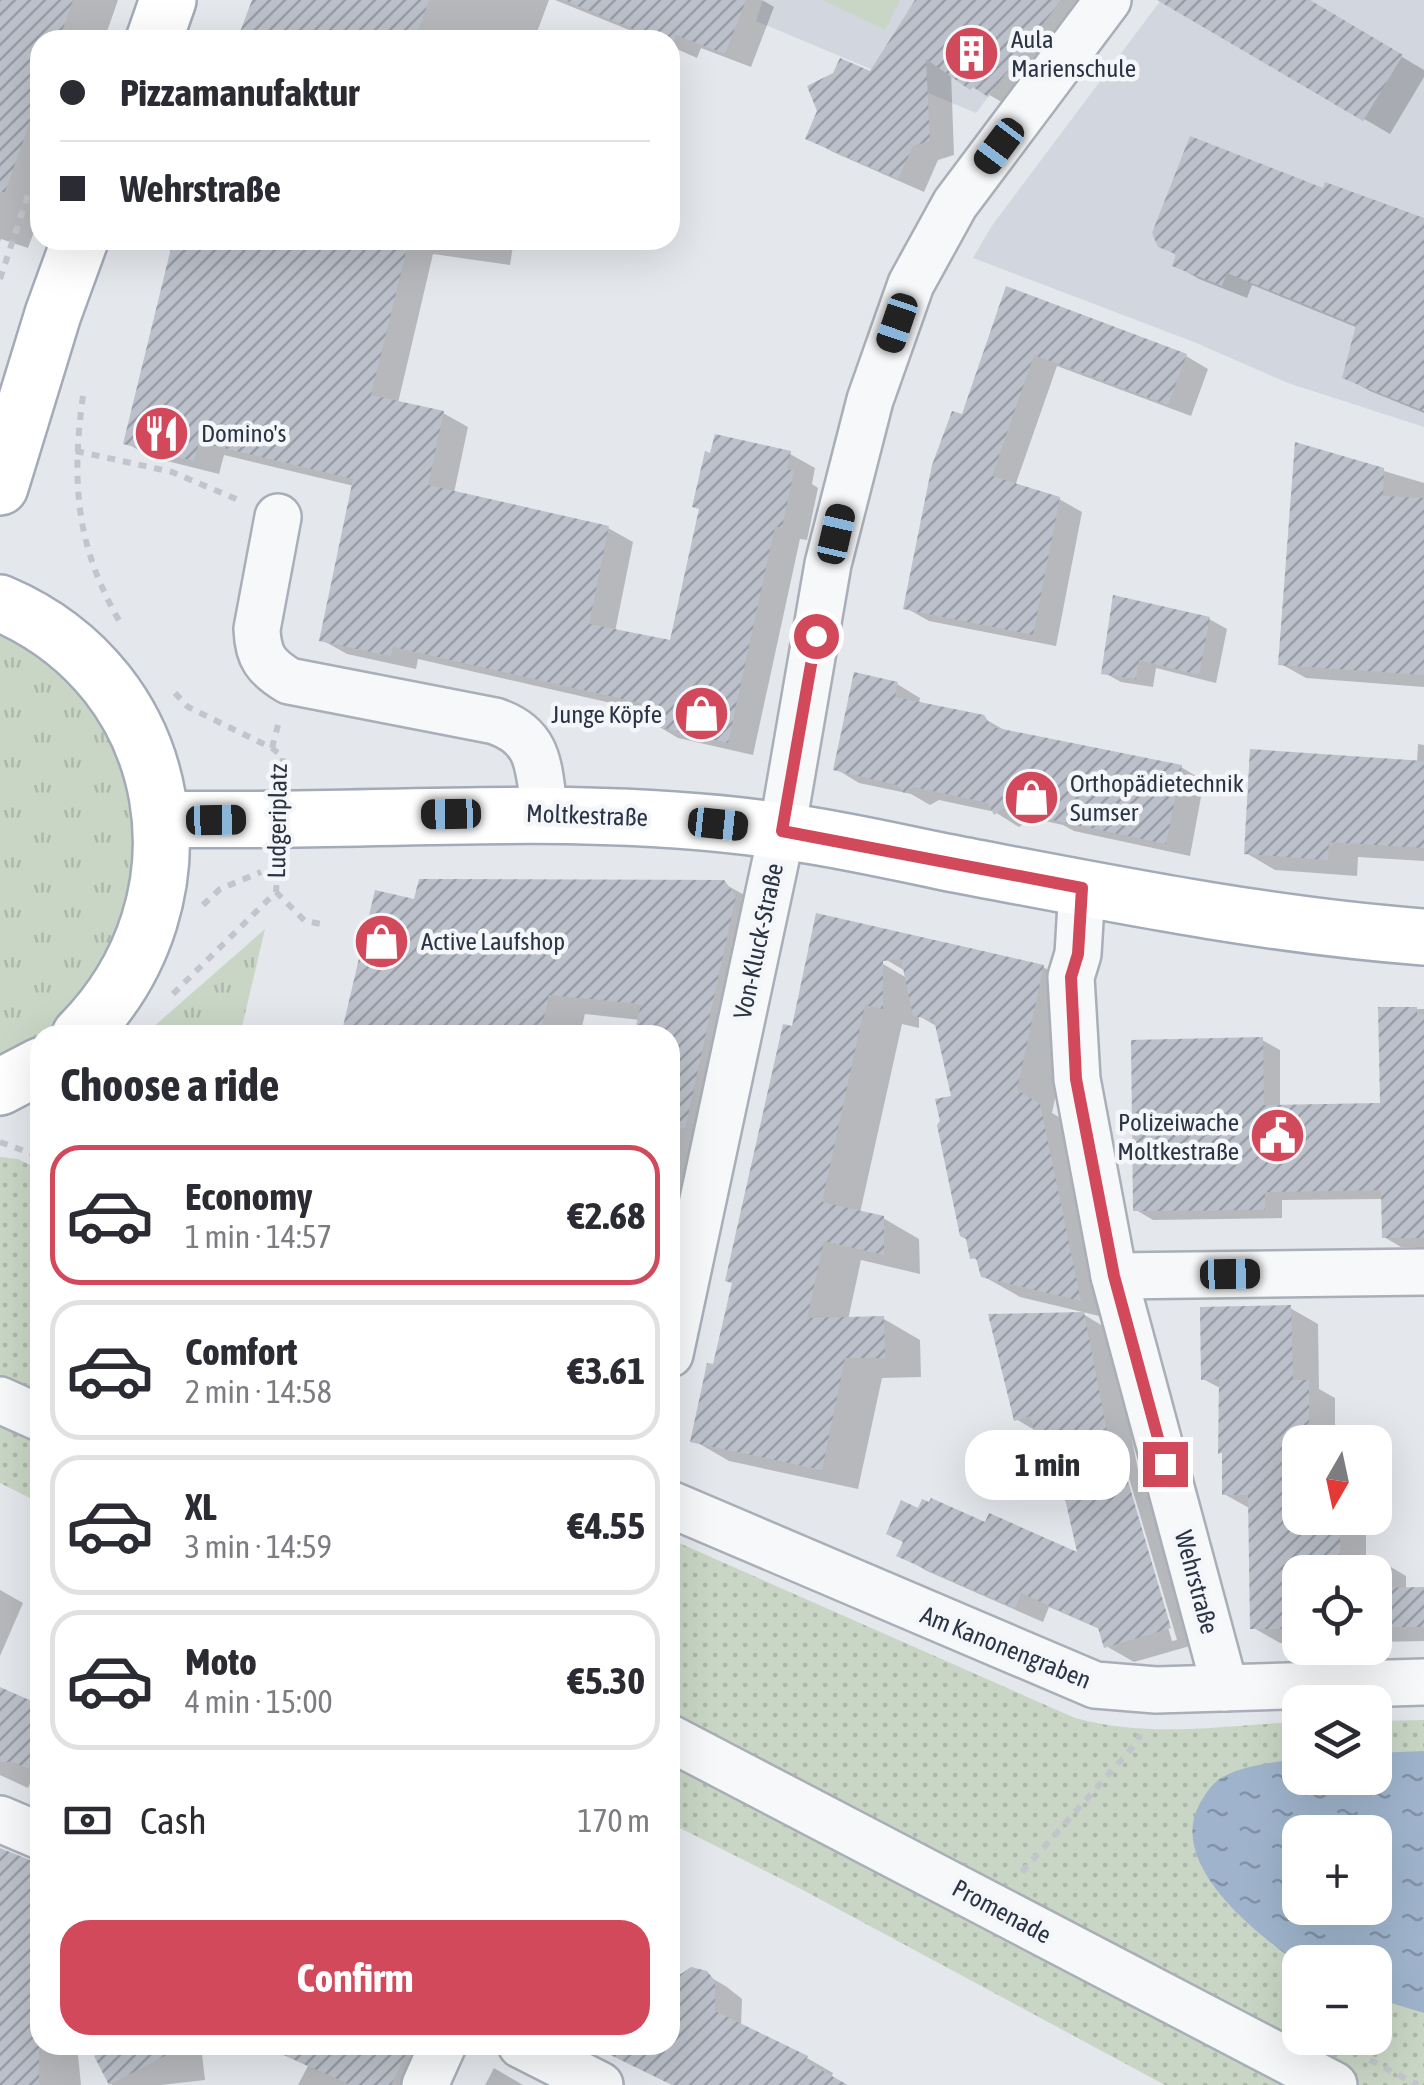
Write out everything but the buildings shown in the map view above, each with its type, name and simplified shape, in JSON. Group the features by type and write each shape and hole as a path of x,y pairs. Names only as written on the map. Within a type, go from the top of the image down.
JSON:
{"main road":[{"path":"158,30 168,0"},
{"path":"0,486 76,250"},
{"path":"0,604 54,633 74,648 107,684 143,748 160,819 161,873 149,928 126,977 89,1025"},
{"name":"Moltkestraße","path":"160,819 282,851 545,812 654,817 782,831 1082,888 1279,920 1424,937"}],"street":[{"name":"Von-Kluck-Straße","path":"680,1307 782,831 828,564 857,442 911,284 956,204 1108,0"},
{"path":"278,517 256,630 262,660 290,681 515,728 528,738 533,752 545,812"},
{"name":"Wehrstraße","path":"1082,888 1078,954 1071,977 1076,1079 1114,1276 1225,1688"},
{"path":"1114,1276 1424,1272"},
{"path":"0,1400 30,1414"},
{"name":"Am Kanonengraben","path":"680,1508 1095,1685 1156,1690 1424,1682"},
{"name":"Promenade","path":"680,1743 1334,2085"},
{"path":"0,1819 30,1832"},
{"path":"425,2085 439,2055"},
{"path":"540,2055 600,2085"}],"path":[{"path":"0,279 30,192"},
{"path":"129,636 90,562 82,524 76,451 172,472 278,517"},
{"name":"Ludgeriplatz","path":"170,998 276,892 282,851 283,757 188,708 174,693"},
{"path":"198,910 282,851"},
{"name":"Ludgeriplatz","path":"276,892 304,921 320,924"},
{"path":"0,1142 30,1153"},
{"path":"992,1906 1138,1741 1156,1690"}],"shaded area":[{"path":"763,0 1061,0 976,113 756,21"},
{"path":"1161,0 1424,0 1424,427 1288,383 1194,342 973,258 991,227"}],"green space":[{"path":"823,0 900,0 885,30"},
{"path":"0,626 32,642 98,704 136,786 140,876 85,999 57,1025 30,1025 30,1043 0,1061"},
{"path":"265,929 242,1025 155,1025"},
{"path":"0,1157 30,1165 30,1498 0,1483"},
{"path":"680,1543 1075,1718 1160,1729 1282,1723 1282,1795 1392,1795 1392,1721 1424,1720 1424,2085 1165,2085 680,1828"}],"water":[{"path":"1424,1751 1424,2013 1392,2003 1392,1945 1282,1945 1282,1952 1247,1922 1207,1877 1193,1841 1199,1805 1218,1780 1282,1761 1282,1795 1392,1795 1392,1752"}],"place":[{"name":"Aula Marienschule","path":"972,53"},
{"name":"Domino's","path":"162,433"},
{"name":"Junge Köpfe","path":"701,714"},
{"name":"Orthopädietechnik Sumser","path":"1031,797"},
{"name":"Active Laufshop","path":"382,941"},
{"name":"Polizeiwache Moltkestraße","path":"1278,1136"}],"route":[{"path":"816,636 782,831 1082,888 1078,954 1071,977 1076,1079 1114,1276 1165,1464"}]}
